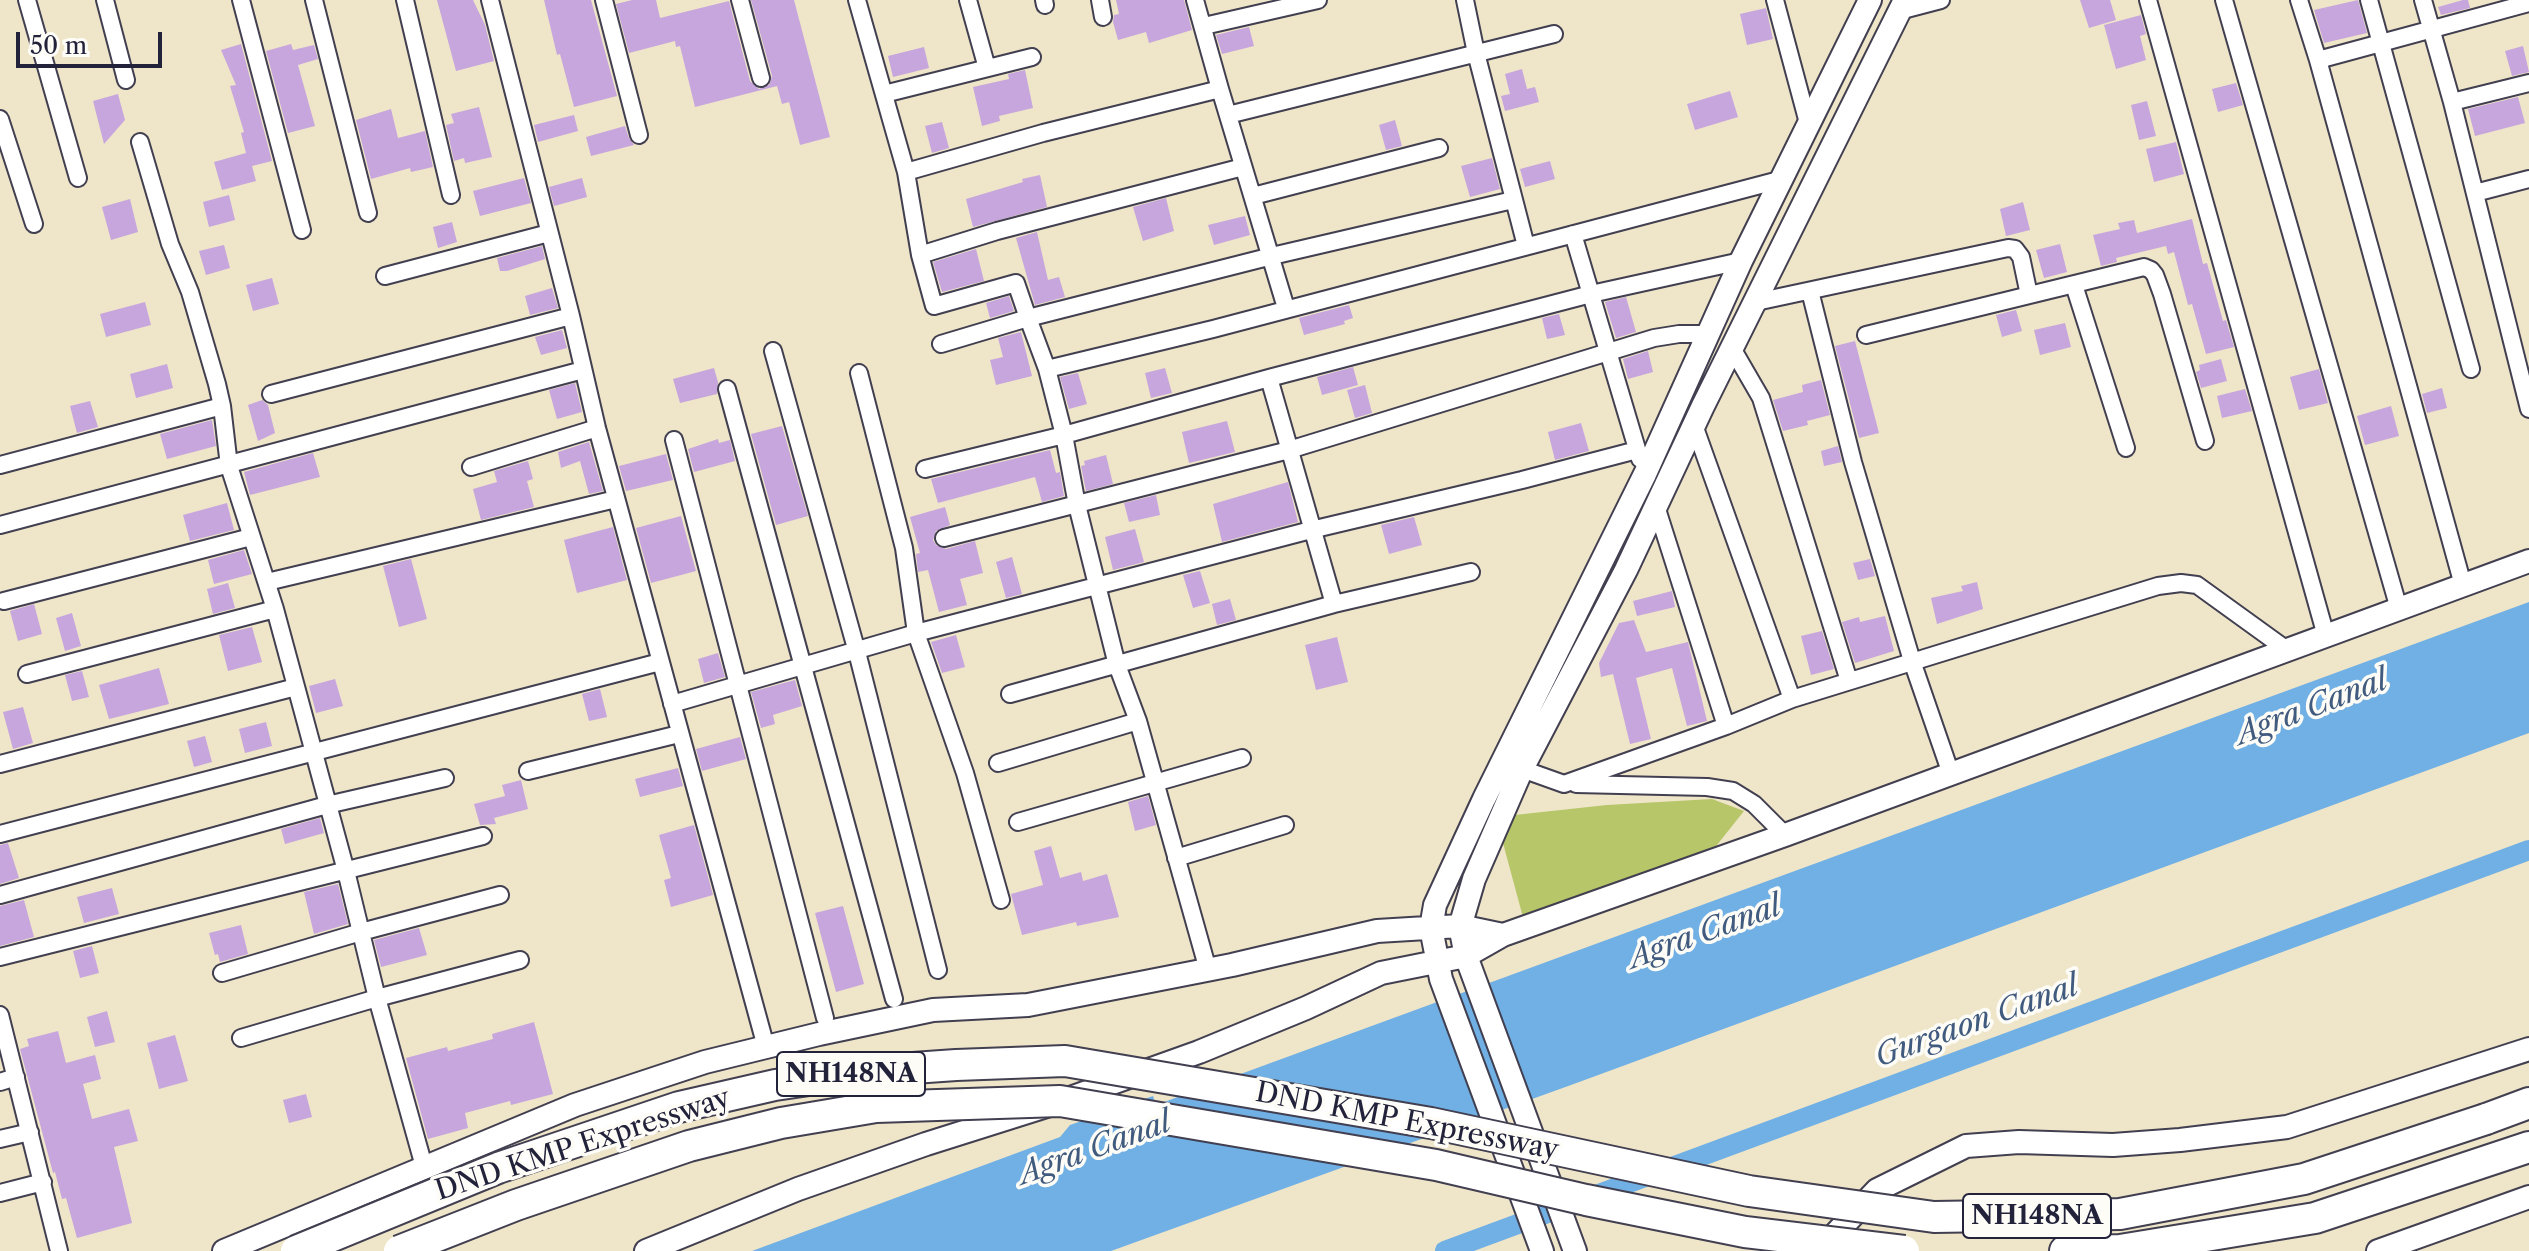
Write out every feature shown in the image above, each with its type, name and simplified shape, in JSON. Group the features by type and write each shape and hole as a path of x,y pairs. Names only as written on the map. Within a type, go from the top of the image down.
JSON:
{"highway":[{"name":"DND KMP Expressway","path":"296,1251 498,1168 679,1107 775,1085 870,1071 956,1065 1065,1061 1431,1123 1749,1191 1934,1217 2120,1214 2304,1179 2529,1103"},
{"name":"DND KMP Expressway","path":"399,1251 516,1205 674,1151 781,1123 876,1107 1060,1101 1436,1165 1586,1200 1745,1232 1904,1251"},
{"name":"NH148NA","path":"2065,1251 2120,1250 2315,1218 2529,1147"}],"street":[{"path":"27,0 78,178"},
{"path":"105,0 126,80"},
{"path":"241,0 302,230"},
{"path":"314,0 368,213"},
{"path":"405,0 451,195"},
{"path":"490,0 597,428 766,1047"},
{"path":"604,0 639,135"},
{"path":"740,0 761,78"},
{"path":"857,0 906,172 920,255 934,306 1016,283 1047,369 1096,587 1117,665 1138,721 1208,970"},
{"path":"968,0 987,68"},
{"path":"1100,0 1103,17"},
{"path":"1195,0 1286,308"},
{"path":"1204,26 1318,0"},
{"path":"1465,0 1526,246"},
{"path":"1775,0 1808,123"},
{"path":"1542,1251 1439,971 1431,928 1435,905 1645,474 1741,261 1870,0"},
{"path":"1575,1251 1468,964 1460,926 1474,879 1522,769 1626,570 1694,425 1902,5 1941,0"},
{"path":"2148,0 2326,636"},
{"path":"2224,0 2399,609"},
{"path":"2299,0 2463,585"},
{"path":"2369,0 2471,369"},
{"path":"2423,0 2452,102 2529,409"},
{"path":"2318,60 2529,3"},
{"path":"1228,115 1554,34"},
{"path":"884,94 1032,57"},
{"path":"2452,102 2529,83"},
{"path":"906,172 1043,133 1220,89"},
{"path":"0,119 34,224"},
{"path":"140,142 170,244 190,292 222,406 229,466 275,609 425,1170"},
{"path":"1253,196 1439,148"},
{"path":"920,255 997,231 1243,167"},
{"path":"1047,369 1783,179"},
{"path":"2475,193 2529,179"},
{"path":"941,344 1028,318 1272,256 1513,200"},
{"path":"385,276 549,233"},
{"path":"1573,234 1645,474"},
{"path":"1756,302 2008,248 2015,249 2021,257 2029,295"},
{"path":"925,469 1064,435 1591,294 1741,261"},
{"path":"1866,335 2138,268 2151,270 2162,294 2205,441"},
{"path":"2074,285 2126,448"},
{"path":"1810,291 1853,462 1912,661 1951,774"},
{"path":"271,394 571,316"},
{"path":"944,538 1289,450 1666,335 1709,334"},
{"path":"1732,348 1767,413 1849,681"},
{"path":"773,351 857,652 938,970"},
{"path":"0,525 583,370"},
{"path":"859,373 904,548 916,633 965,773 1001,900"},
{"path":"1269,378 1334,604"},
{"path":"727,389 894,999"},
{"path":"0,465 222,406"},
{"path":"1694,425 1792,699"},
{"path":"471,467 597,428"},
{"path":"674,440 825,1018"},
{"path":"672,704 916,633 1311,530 1637,450"},
{"path":"267,582 616,499"},
{"path":"1656,506 1726,726"},
{"path":"4,601 251,537"},
{"path":"646,1251 798,1189 1199,1052 1381,973 1439,971 1468,964 1503,935 1785,835 2529,561"},
{"path":"1010,694 1334,604 1471,572"},
{"path":"1564,784 1792,699 2158,586 2181,583 2197,585 2287,650"},
{"path":"27,674 275,609"},
{"path":"0,834 660,662"},
{"path":"0,764 296,687"},
{"path":"998,763 1138,721"},
{"path":"528,771 679,734"},
{"path":"1018,822 1242,758"},
{"path":"1522,769 1564,784 1707,787 1733,791 1754,804 1785,835"},
{"path":"0,895 327,805 445,778"},
{"path":"1176,858 1285,825"},
{"path":"0,957 483,836"},
{"path":"222,973 500,895"},
{"path":"224,1251 425,1170 575,1105 705,1062 933,1010 1028,1005 1208,970 1356,934 1460,926 1503,935"},
{"path":"241,1038 520,960"},
{"path":"0,1015 8,1079 30,1132 59,1251"},
{"path":"1819,1251 1877,1190 1966,1146 2019,1142 2113,1145 2287,1127 2529,1049"},
{"path":"0,1139 30,1132"},
{"path":"0,1193 43,1182"},
{"path":"2378,1251 2529,1197"}],"green space":[{"path":"1712,799 1744,811 1713,850 1524,921 1496,817 1607,805"}],"water":[{"name":"Agra Canal","path":"2529,602 2529,733 1571,1085 1111,1251 752,1251 1060,1137 1070,1125 1153,1096 1156,1105"}],"building":[{"path":"437,0 473,0 485,25 494,61 456,71"},
{"path":"544,0 591,0 617,96 574,107"},
{"path":"656,0 660,18 729,1 750,81 759,89 769,85 772,76 751,0 794,0 830,137 800,145 789,102 782,104 777,86 695,107 680,46 676,47 675,41 629,53 616,4"},
{"path":"1116,0 1184,0 1192,30 1149,43 1146,32 1118,40 1113,22 1114,15 1119,14"},
{"path":"2080,0 2110,0 2116,20 2089,28"},
{"path":"2358,0 2367,33 2324,43 2314,10"},
{"path":"2468,0 2470,8 2441,15 2438,7"},
{"path":"1766,8 1773,39 1747,45 1740,14"},
{"path":"2141,15 2146,34 2140,36 2146,60 2116,69 2104,25"},
{"path":"1249,27 1254,46 1222,54 1216,35"},
{"path":"241,44 272,161 252,166 256,181 222,190 214,162 246,153 241,133 244,132 230,86 236,85 221,50"},
{"path":"291,44 293,50 314,45 318,59 298,65 315,126 288,133 266,51"},
{"path":"2523,46 2529,72 2512,76 2505,51"},
{"path":"924,47 929,68 893,77 888,56"},
{"path":"1522,69 1527,89 1535,87 1539,102 1505,111 1501,96 1510,94 1505,74"},
{"path":"1025,70 1033,108 999,116 1000,121 982,126 973,87 1009,79 1008,74"},
{"path":"2236,83 2243,105 2218,112 2212,89"},
{"path":"1730,91 1738,117 1695,130 1687,104"},
{"path":"118,94 125,120 104,144 93,101"},
{"path":"2518,97 2525,123 2475,136 2468,109"},
{"path":"2147,101 2156,136 2139,140 2131,105"},
{"path":"479,107 492,157 465,163 464,158 454,161 446,125 454,123 451,114"},
{"path":"391,109 398,138 425,131 433,167 411,172 410,168 371,179 356,120"},
{"path":"574,115 578,131 538,142 534,125"},
{"path":"1395,120 1402,146 1386,150 1379,125"},
{"path":"942,122 949,148 932,153 925,126"},
{"path":"625,126 634,145 591,156 586,137"},
{"path":"2176,142 2184,174 2154,182 2146,149"},
{"path":"1492,158 1500,189 1470,197 1461,166"},
{"path":"1550,161 1555,179 1525,187 1520,169"},
{"path":"1040,175 1047,207 973,227 966,199"},
{"path":"524,178 531,203 480,216 473,191"},
{"path":"582,178 587,197 554,206 549,187"},
{"path":"229,195 235,220 209,227 203,202"},
{"path":"1166,198 1174,231 1143,241 1133,207"},
{"path":"130,199 138,232 111,240 102,207"},
{"path":"2023,202 2030,230 2006,236 2000,209"},
{"path":"1245,216 1250,235 1214,245 1208,225"},
{"path":"2192,219 2203,264 2207,263 2223,321 2226,320 2234,347 2206,354 2192,304 2188,305 2174,252 2168,254 2166,246 2116,258 2117,262 2101,266 2093,235 2120,229 2118,223 2134,220 2137,233"},
{"path":"452,222 457,242 438,248 433,227"},
{"path":"1037,232 1048,280 1059,277 1065,297 1035,305 1016,238"},
{"path":"2060,244 2067,272 2044,278 2036,250"},
{"path":"224,245 230,268 206,275 199,251"},
{"path":"542,246 545,259 500,271 497,258"},
{"path":"976,249 984,281 942,292 933,262"},
{"path":"272,278 279,304 253,311 246,285"},
{"path":"552,288 558,308 530,315 525,296"},
{"path":"1009,296 1014,311 990,318 986,303"},
{"path":"1626,297 1636,332 1616,338 1605,302"},
{"path":"145,302 151,325 106,337 100,314"},
{"path":"1349,305 1353,318 1344,321 1345,324 1304,335 1299,318"},
{"path":"2016,310 2022,331 2002,337 1996,315"},
{"path":"1559,314 1565,335 1547,339 1542,318"},
{"path":"2065,323 2071,347 2040,355 2034,330"},
{"path":"562,330 567,348 541,355 535,337"},
{"path":"1021,332 1032,376 996,385 990,360 1003,357 998,338"},
{"path":"1855,341 1879,433 1859,438 1835,346"},
{"path":"1648,351 1653,372 1628,379 1623,359"},
{"path":"2221,359 2227,381 2201,388 2196,372 2200,370 2199,365"},
{"path":"167,364 173,388 136,398 130,374"},
{"path":"1353,367 1358,385 1322,395 1317,377"},
{"path":"714,368 717,394 680,403 673,379"},
{"path":"1165,368 1172,393 1151,398 1145,373"},
{"path":"2319,369 2328,403 2299,410 2290,377"},
{"path":"1078,373 1087,404 1069,409 1060,377"},
{"path":"1821,380 1830,415 1783,431 1773,400 1803,392 1802,385"},
{"path":"575,383 582,412 557,419 549,390"},
{"path":"1365,385 1372,413 1355,418 1347,390"},
{"path":"2442,388 2447,408 2427,413 2422,394"},
{"path":"2245,389 2252,411 2222,418 2217,396"},
{"path":"262,400 268,405 275,433 258,441 248,405"},
{"path":"90,401 98,427 77,433 70,406"},
{"path":"2391,406 2399,436 2365,445 2357,416"},
{"path":"212,420 216,446 167,459 160,434"},
{"path":"1227,421 1235,452 1189,463 1182,432"},
{"path":"1581,423 1589,451 1555,460 1548,432"},
{"path":"782,426 808,516 776,525 751,434"},
{"path":"718,439 719,443 730,440 735,461 694,472 688,449"},
{"path":"589,442 603,491 589,494 580,461 561,468 558,452"},
{"path":"1838,446 1842,462 1824,466 1821,451"},
{"path":"1050,450 1056,473 1060,472 1064,496 1042,502 1035,477 938,503 931,479"},
{"path":"313,453 320,477 250,495 244,472"},
{"path":"666,454 673,480 626,491 619,466"},
{"path":"1106,455 1113,484 1086,491 1081,466 1085,465 1084,461"},
{"path":"528,461 533,479 527,481 534,507 481,520 473,489 497,482 494,471"},
{"path":"1288,482 1298,522 1222,542 1213,504"},
{"path":"1156,495 1160,515 1129,522 1124,503"},
{"path":"227,503 234,530 190,541 183,515"},
{"path":"945,507 950,525 936,531 933,540 936,545 946,549 975,541 983,573 960,579 967,605 939,612 928,570 918,572 916,554 920,553 910,517"},
{"path":"681,516 696,571 651,583 636,528"},
{"path":"1414,517 1422,545 1389,554 1381,525"},
{"path":"613,527 627,580 577,593 564,540"},
{"path":"1135,529 1144,562 1113,570 1105,537"},
{"path":"244,550 252,574 214,584 208,560"},
{"path":"1012,557 1022,594 1006,598 996,562"},
{"path":"411,559 427,619 399,627 383,566"},
{"path":"1870,559 1875,576 1858,580 1853,563"},
{"path":"1200,571 1210,603 1193,608 1183,575"},
{"path":"1977,582 1983,609 1937,624 1931,598 1963,591 1961,586"},
{"path":"228,583 235,608 213,614 207,589"},
{"path":"1672,591 1675,607 1637,616 1633,601"},
{"path":"1230,599 1236,620 1217,625 1212,604"},
{"path":"34,604 42,634 18,641 10,611"},
{"path":"72,613 81,646 65,651 56,618"},
{"path":"1885,616 1894,651 1855,663 1842,622 1859,617 1860,622"},
{"path":"1634,620 1646,652 1688,642 1707,721 1687,726 1672,668 1636,678 1651,739 1630,744 1613,674 1601,677 1599,663 1619,623"},
{"path":"252,627 262,662 228,671 219,635"},
{"path":"1822,631 1834,669 1811,675 1801,636"},
{"path":"956,635 965,667 942,673 931,642"},
{"path":"1337,637 1348,682 1316,690 1305,645"},
{"path":"718,653 725,677 704,683 698,659"},
{"path":"159,668 169,704 109,719 99,685"},
{"path":"82,671 89,697 72,701 65,675"},
{"path":"335,679 343,706 316,713 309,686"},
{"path":"795,680 802,706 773,715 775,724 761,728 751,692"},
{"path":"600,689 607,717 589,721 582,694"},
{"path":"23,707 33,743 13,749 3,712"},
{"path":"266,722 272,746 245,753 239,729"},
{"path":"205,736 212,762 194,767 187,741"},
{"path":"740,737 746,759 702,771 696,749"},
{"path":"678,768 683,786 640,797 635,779"},
{"path":"521,780 528,809 494,818 496,824 480,825 474,804 505,796 502,785"},
{"path":"1148,796 1156,825 1135,831 1128,802"},
{"path":"320,818 324,833 285,844 281,829"},
{"path":"694,825 713,895 671,907 664,880 671,878 659,835"},
{"path":"8,843 19,878 0,884 0,845"},
{"path":"1051,846 1060,878 1081,872 1083,881 1107,874 1119,917 1077,926 1076,922 1022,935 1011,894 1043,885 1034,851"},
{"path":"338,884 348,924 314,934 304,892"},
{"path":"112,888 119,914 84,923 77,897"},
{"path":"24,900 34,937 0,946 0,906"},
{"path":"843,906 864,984 836,992 815,913"},
{"path":"241,925 248,954 220,962 209,933"},
{"path":"419,928 427,955 381,967 374,940"},
{"path":"92,946 99,973 80,978 73,951"},
{"path":"107,1011 115,1042 95,1047 87,1017"},
{"path":"534,1022 553,1094 465,1113 468,1128 428,1139 406,1058 493,1039 492,1034"},
{"path":"58,1031 66,1063 95,1055 101,1079 83,1084 92,1119 129,1109 138,1141 114,1147 132,1223 77,1238 66,1198 62,1199 53,1173 20,1049 29,1046 27,1039"},
{"path":"175,1035 188,1081 159,1089 147,1043"},
{"path":"306,1094 312,1117 289,1123 283,1100"}],"waterway":[{"name":"Gurgaon Canal","path":"1445,1251 2529,850"}]}
